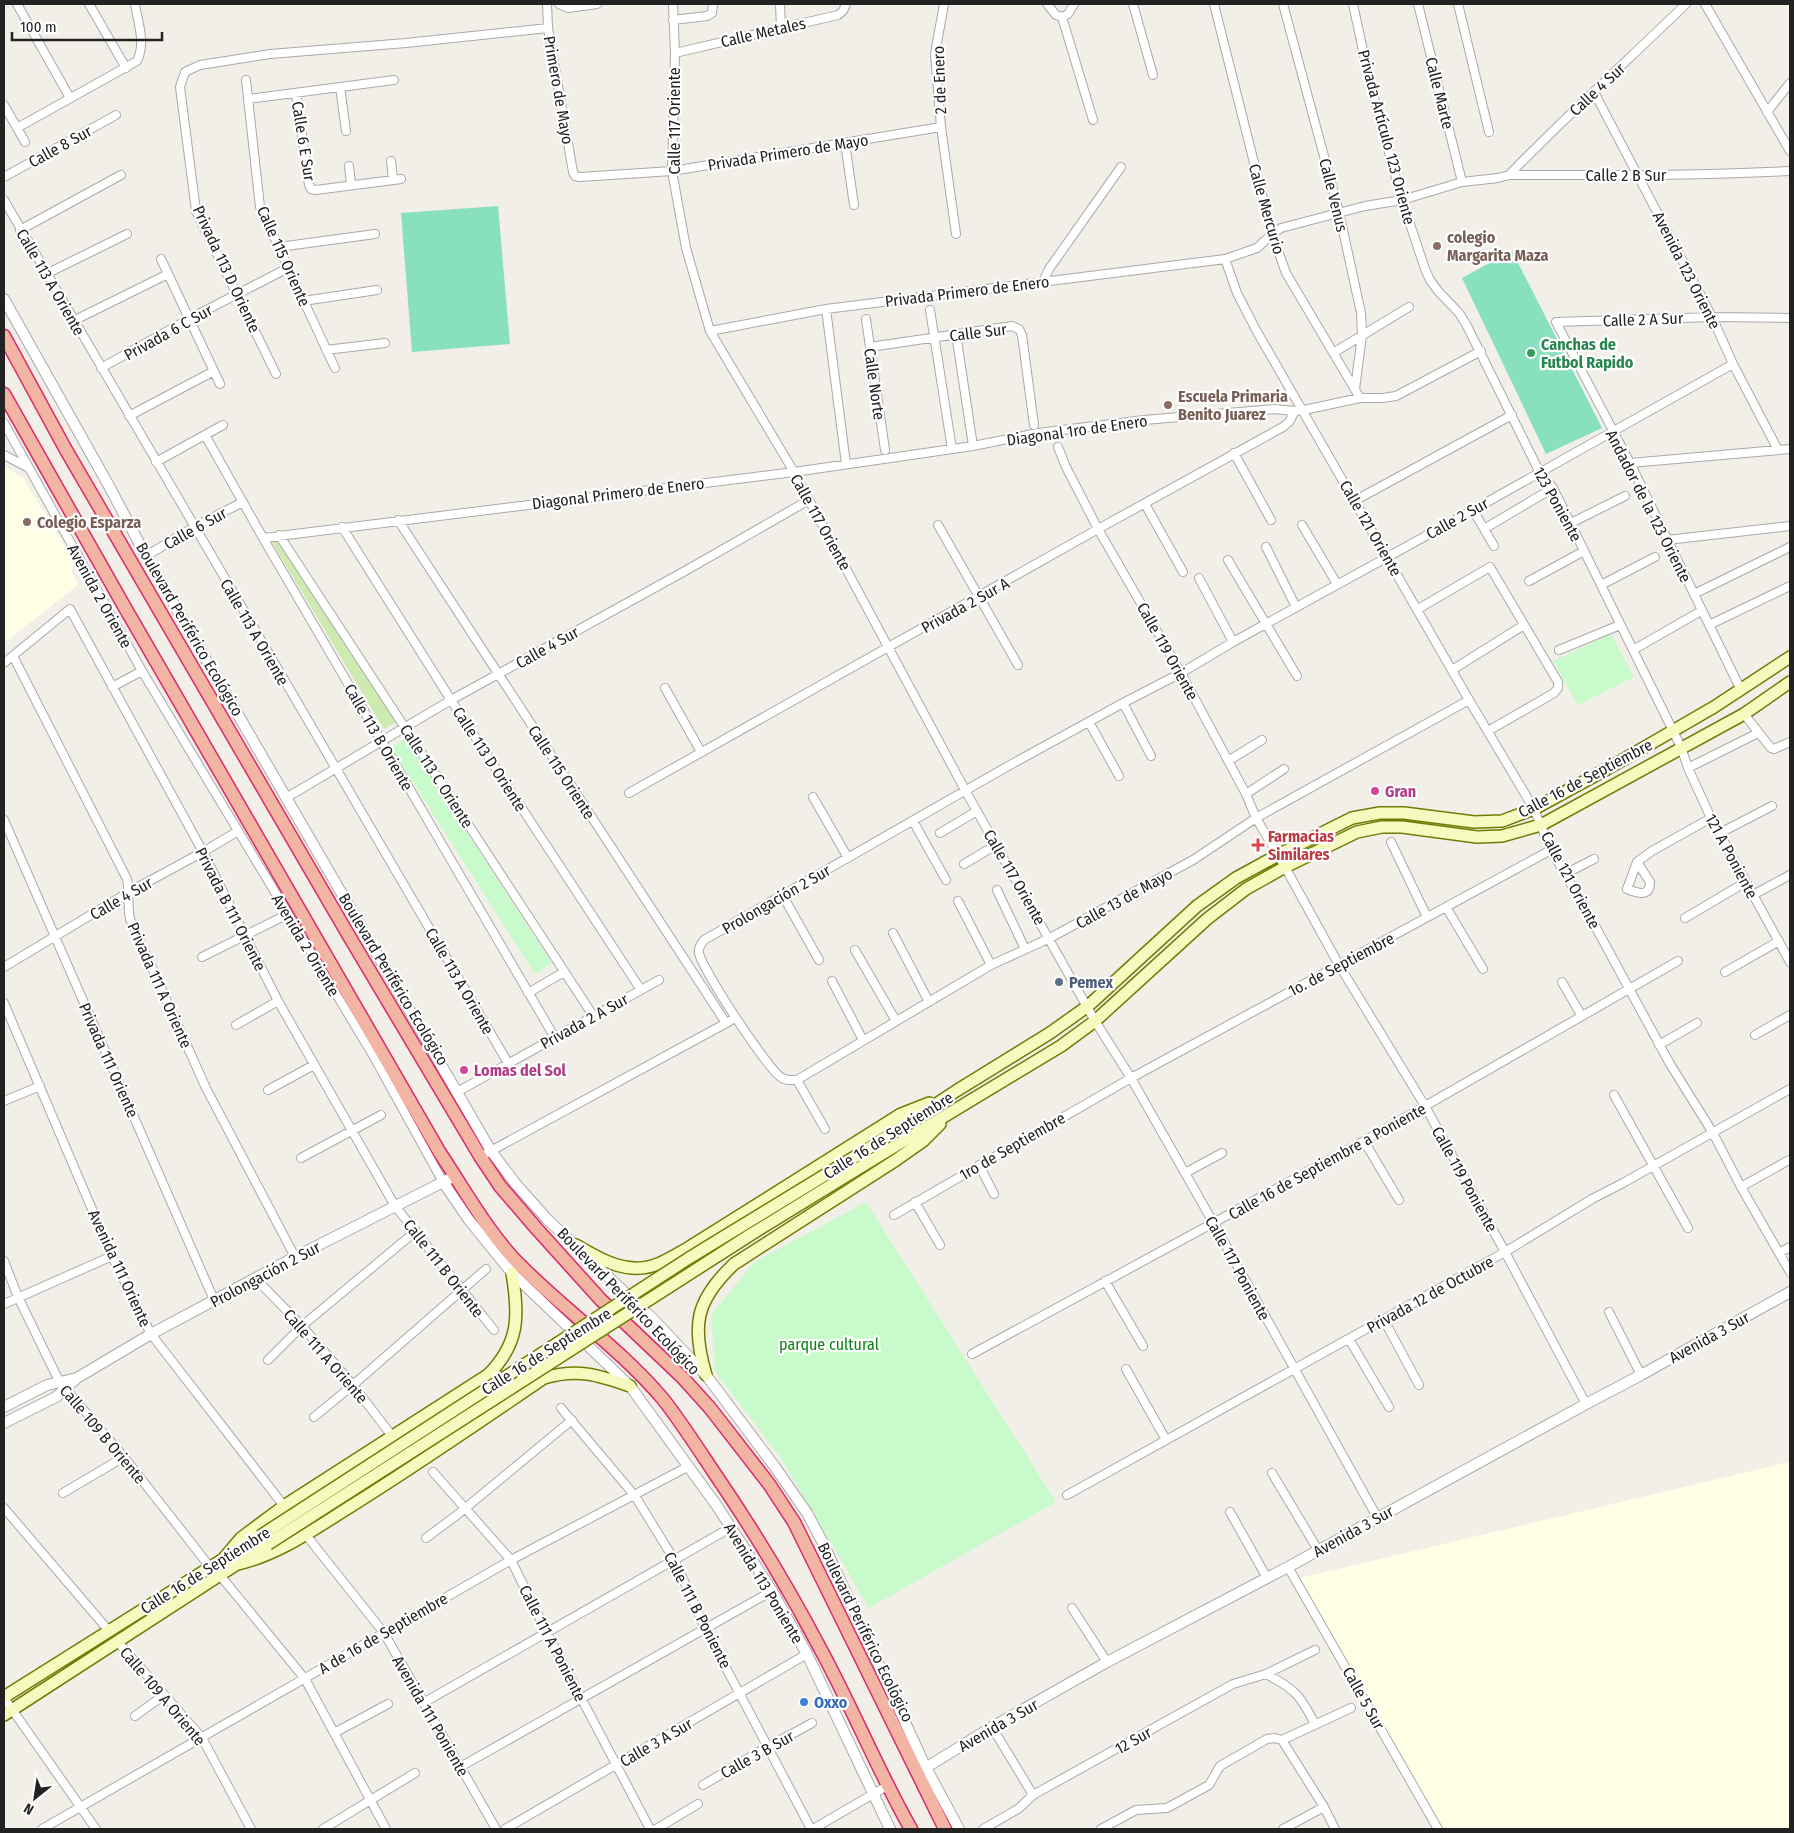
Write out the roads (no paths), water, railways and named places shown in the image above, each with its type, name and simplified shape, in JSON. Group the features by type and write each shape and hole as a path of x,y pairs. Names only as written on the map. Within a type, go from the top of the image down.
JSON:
{"highway":[{"name":"Boulevard Periférico Ecológico","path":"4,336 66,450 344,928 486,1153 500,1186 601,1300 682,1377 710,1408 769,1484 794,1522 922,1770 946,1829"},
{"path":"4,394 124,606 440,1153 490,1230 515,1260 630,1365 662,1399 682,1426 727,1491 817,1642 887,1786 911,1829"}],"main road":[{"name":"Calle 16 de Septiembre","path":"4,1698 109,1631 214,1571 234,1565 264,1540 689,1258 866,1150 1050,1033 1088,1006 1197,906 1236,878 1352,818 1380,813 1404,813 1474,822 1502,822 1534,809 1672,730 1741,690 1790,657"},
{"name":"Calle 16 de Septiembre","path":"8,1712 118,1642 214,1571 224,1558 264,1540 750,1235 1061,1046 1095,1021 1207,919 1246,889 1285,867 1357,832 1382,827 1402,827 1477,837 1502,836 1541,824 1744,714 1790,682"},
{"path":"576,1245 609,1264 638,1268 660,1264 901,1114 956,1091"},
{"path":"706,1375 700,1353 700,1314 706,1299 717,1281 734,1264 923,1141 958,1108"},
{"path":"224,1558 242,1538 284,1506 488,1375 497,1366 513,1340 516,1300 512,1273"},
{"path":"234,1565 274,1553 306,1535 421,1462 544,1378 561,1373 575,1372 602,1377 630,1386"}],"street":[{"path":"17,4 70,98"},
{"path":"89,4 126,68"},
{"path":"17,128 137,61 142,52 142,42 135,4"},
{"name":"Primero de Mayo","path":"546,4 548,28 575,176"},
{"path":"559,4 568,8 597,4"},
{"name":"Calle 117 Oriente","path":"673,4 675,53 672,171 686,248 710,331 794,472 965,790 1095,1021"},
{"path":"673,20 707,16 712,13 713,4"},
{"path":"780,4 781,27"},
{"name":"Calle Metales","path":"675,53 838,14 843,11 846,4"},
{"name":"2 de Enero","path":"944,4 935,54 941,127 956,234"},
{"path":"1047,4 1056,15 1062,17 1068,14 1074,4"},
{"path":"1132,4 1153,75"},
{"name":"Calle Mercurio","path":"1214,4 1272,234 1286,273 1360,398"},
{"name":"Calle Venus","path":"1282,4 1339,212 1361,312 1362,335 1355,389"},
{"name":"Privada Artículo 123 Oriente","path":"1352,4 1370,83 1402,200 1425,269"},
{"name":"Calle Marte","path":"1418,4 1462,182"},
{"path":"1458,4 1488,132"},
{"name":"Calle 4 Sur","path":"1509,175 1553,130 1686,4"},
{"path":"1705,4 1790,151"},
{"path":"1062,17 1093,120"},
{"name":"Privada 113 D Oriente","path":"276,374 196,210 180,87 185,72 200,65 270,54 406,43 548,28"},
{"name":"Calle 115 Oriente","path":"246,80 260,207 335,368"},
{"path":"248,100 394,80"},
{"path":"1767,112 1790,83"},
{"path":"340,87 346,131"},
{"name":"Avenida 123 Oriente","path":"1594,92 1712,317 1732,364 1778,450"},
{"name":"Calle 6 E Sur","path":"296,93 311,189 316,190 397,179 391,161"},
{"path":"4,105 25,142"},
{"name":"Calle 8 Sur","path":"4,176 116,115"},
{"name":"Privada Primero de Mayo","path":"575,176 672,171 941,127"},
{"path":"845,143 854,205"},
{"path":"349,166 351,185"},
{"path":"1043,282 1049,269 1120,167"},
{"name":"Calle 2 B Sur","path":"1339,212 1402,200 1462,182 1509,175 1716,175 1790,171"},
{"path":"20,230 121,174"},
{"name":"Calle 113 A Oriente","path":"4,200 508,1063"},
{"name":"Privada Primero de Enero","path":"710,331 826,309 1225,259 1256,248 1281,228 1339,212"},
{"path":"46,274 127,234"},
{"path":"279,247 375,234"},
{"path":"161,259 220,384"},
{"name":"Calle 121 Oriente","path":"1225,259 1238,293 1256,330 1356,500 1469,700 1534,809 1550,850 1566,874 1659,1045 1713,1133 1741,1187 1790,1272"},
{"name":"Privada 6 C Sur","path":"101,368 189,319 288,268"},
{"name":"123 Poniente","path":"1425,269 1438,291 1459,313 1481,351 1539,471 1553,488 1571,523 1681,747"},
{"path":"73,321 168,274"},
{"path":"303,300 377,290"},
{"name":"Boulevard Periférico Ecológico","path":"4,299 146,556 456,1092 486,1153 546,1219 653,1319 706,1375 775,1467 807,1513 823,1544 922,1770 959,1829"},
{"path":"1333,353 1409,307"},
{"path":"826,309 846,464"},
{"path":"930,310 952,449"},
{"name":"Calle 2 A Sur","path":"1556,322 1712,317 1790,318"},
{"name":"Calle Norte","path":"866,319 885,450"},
{"name":"Andador de la 123 Oriente","path":"1556,322 1612,432 1630,463 1741,690"},
{"name":"Calle Sur","path":"870,346 1012,326 1019,329 1022,335 1034,425"},
{"path":"956,334 973,446"},
{"path":"326,350 385,343"},
{"path":"1360,398 1396,396 1481,351"},
{"name":"Calle 2 Sur","path":"1181,673 1266,623 1473,510 1539,471 1732,364"},
{"path":"129,416 214,371"},
{"name":"Diagonal 1ro de Enero","path":"973,446 1038,433 1144,420 1274,409 1304,410 1360,398"},
{"name":"Privada 2 Sur A","path":"629,793 1283,427 1289,422 1294,411"},
{"path":"1356,500 1512,415"},
{"name":"Avenida 2 Oriente","path":"4,423 142,671 374,1057 443,1182 468,1220 512,1273 630,1386"},
{"path":"156,462 223,425"},
{"name":"Calle 113 B Oriente","path":"205,435 263,538 555,1038"},
{"name":"Diagonal Primero de Enero","path":"263,538 794,472 973,446"},
{"name":"Calle 119 Oriente","path":"1058,448 1098,529 1181,673 1246,794 1256,818 1278,855"},
{"path":"1630,463 1790,449"},
{"path":"1234,453 1271,520"},
{"path":"4,455 29,468"},
{"path":"1484,529 1553,488"},
{"path":"1571,523 1625,496"},
{"name":"Calle 4 Sur","path":"286,798 451,700 685,571 809,500"},
{"name":"Calle 6 Sur","path":"146,556 194,527 243,502"},
{"path":"1145,504 1183,572"},
{"path":"1473,510 1494,546"},
{"name":"Calle 115 Oriente","path":"398,520 726,1023"},
{"path":"1302,524 1337,584"},
{"path":"938,525 1018,665"},
{"path":"1667,540 1790,526"},
{"name":"Calle 113 D Oriente","path":"342,528 451,700 641,990"},
{"name":"Calle 113 C Oriente","path":"279,535 594,1017"},
{"path":"1266,547 1296,607"},
{"path":"1694,594 1790,547"},
{"path":"1529,581 1584,551"},
{"path":"1601,585 1655,557"},
{"path":"1228,560 1297,676"},
{"path":"1418,609 1490,567 1558,682 1558,688 1554,693 1488,731"},
{"path":"1199,578 1233,642"},
{"path":"1709,625 1790,586"},
{"name":"Privada B 111 Oriente","path":"13,656 70,609 203,852 278,1001 395,1206"},
{"path":"1633,650 1701,611"},
{"path":"1452,670 1524,625"},
{"path":"1559,650 1620,625"},
{"path":"4,664 13,656"},
{"name":"Privada 111 A Oriente","path":"13,656 127,879 130,919 198,1070 295,1257"},
{"path":"112,687 142,671"},
{"name":"Prolongación 2 Sur","path":"736,1018 703,965 699,954 700,944 704,940 965,790 1123,702 1181,673"},
{"path":"665,688 701,752"},
{"name":"Calle 13 de Mayo","path":"797,1080 991,965 1050,938 1193,860 1256,818 1469,700"},
{"path":"1123,702 1150,756"},
{"path":"1744,714 1771,748 1774,749 1790,742"},
{"path":"1088,722 1119,776"},
{"path":"1688,768 1758,733"},
{"path":"1228,761 1262,740"},
{"name":"121 A Poniente","path":"1681,747 1688,768 1712,818 1790,962"},
{"path":"1246,794 1284,769"},
{"path":"813,797 848,858"},
{"path":"1720,833 1772,806"},
{"path":"940,833 977,811"},
{"path":"1637,862 1664,844 1712,818"},
{"name":"Privada 111 Oriente","path":"4,820 214,1300"},
{"path":"913,821 946,880"},
{"name":"Calle 4 Sur","path":"4,967 129,892 238,831"},
{"path":"1391,842 1427,917"},
{"path":"964,864 996,845"},
{"name":"1o. de Septiembre","path":"1131,1078 1550,850"},
{"name":"Calle 119 Poniente","path":"1278,855 1339,965 1424,1106 1506,1252 1586,1404"},
{"path":"1566,874 1594,859"},
{"path":"1753,896 1790,875"},
{"path":"1685,918 1746,882"},
{"path":"996,890 1025,949"},
{"path":"782,896 819,960"},
{"path":"958,901 991,965"},
{"path":"1446,907 1484,969"},
{"path":"202,957 280,918"},
{"path":"893,933 928,1002"},
{"path":"1724,972 1779,941"},
{"path":"855,950 896,1020"},
{"name":"Calle 16 de Septiembre a Poniente","path":"972,1354 1364,1141 1678,961"},
{"path":"528,993 564,972"},
{"name":"Privada 2 A Sur","path":"456,1092 659,980"},
{"path":"832,981 864,1040"},
{"path":"1562,982 1581,1015"},
{"path":"236,1025 278,1001"},
{"name":"Avenida 111 Oriente","path":"4,1003 112,1256 151,1334 284,1506"},
{"path":"1755,1035 1790,1015"},
{"path":"486,1153 736,1018 776,1073 788,1080 797,1080 825,1129"},
{"name":"Calle 117 Poniente","path":"1095,1021 1131,1078 1377,1517"},
{"path":"1659,1045 1697,1023"},
{"path":"268,1090 314,1065"},
{"name":"1ro de Septiembre","path":"894,1215 1131,1078"},
{"path":"4,1100 40,1086"},
{"name":"Privada 12 de Octubre","path":"1067,1495 1506,1252 1592,1199 1790,1089"},
{"path":"1614,1095 1688,1228"},
{"path":"301,1158 381,1116"},
{"path":"1364,1141 1399,1200"},
{"path":"1185,1173 1222,1153"},
{"path":"1741,1187 1789,1160"},
{"path":"980,1165 994,1194"},
{"name":"Prolongación 2 Sur","path":"4,1423 56,1397 77,1378 151,1334 295,1257 456,1176"},
{"path":"915,1202 940,1245"},
{"name":"Calle 111 B Oriente","path":"395,1206 494,1330"},
{"path":"268,1360 302,1326 416,1231"},
{"path":"1779,1253 1790,1247"},
{"path":"4,1304 112,1256"},
{"name":"Calle 109 B Oriente","path":"4,1261 18,1297 65,1390 124,1457 214,1571 305,1679 386,1829"},
{"path":"314,1416 353,1385 486,1269"},
{"name":"Calle 111 A Oriente","path":"256,1279 302,1326 353,1385 392,1436"},
{"path":"1105,1281 1143,1346"},
{"name":"Avenida 3 Sur","path":"922,1770 1107,1662 1288,1567 1790,1292"},
{"path":"1609,1312 1641,1375"},
{"path":"1384,1320 1419,1385"},
{"path":"1349,1339 1389,1407"},
{"path":"1126,1369 1166,1440"},
{"name":"Prolongación 2 Sur","path":"4,1407 47,1384 77,1378"},
{"name":"Avenida 113 Poniente","path":"630,1386 689,1466 772,1591 807,1654 890,1829"},
{"name":"Calle 111 B Poniente","path":"561,1408 635,1496 675,1561 705,1628 812,1829"},
{"path":"426,1538 465,1509 572,1420"},
{"path":"62,1493 124,1457"},
{"name":"A de 16 de Septiembre","path":"42,1829 511,1560 689,1466"},
{"name":"Calle 111 A Poniente","path":"433,1472 511,1560 650,1829"},
{"path":"1272,1474 1318,1550"},
{"name":"Calle 109 A Oriente","path":"4,1508 109,1631"},
{"path":"1230,1512 1267,1578"},
{"path":"423,1703 546,1631 675,1561 730,1528"},
{"name":"Avenida 111 Poniente","path":"306,1535 384,1633 496,1829"},
{"name":"Calle 5 Sur","path":"1288,1567 1438,1829"},
{"path":"460,1768 772,1591"},
{"path":"1072,1608 1107,1662"},
{"name":"Calle 109 A Oriente","path":"118,1642 202,1738 251,1829"},
{"name":"12 Sur","path":"983,1829 1018,1809 1033,1795 1233,1684 1266,1674 1315,1650"},
{"name":"Calle 3 A Sur","path":"505,1829 807,1654"},
{"path":"1266,1674 1296,1692 1304,1702 1315,1724"},
{"path":"135,1716 164,1695"},
{"path":"4,1698 8,1712 96,1829"},
{"path":"334,1733 388,1704"},
{"path":"1101,1829 1136,1810 1167,1808 1210,1785 1220,1766 1267,1739 1282,1740 1352,1708"},
{"name":"Calle 3 B Sur","path":"702,1785 812,1724"},
{"path":"992,1728 1033,1795"},
{"path":"1282,1740 1324,1807 1335,1829"},
{"path":"323,1829 415,1773"},
{"path":"812,1829 887,1786"},
{"path":"656,1829 698,1804"},
{"path":"1283,1829 1324,1807"}],"place":[{"name":"colegio Margarita Maza","path":"1437,246"},
{"name":"Canchas de Futbol Rapido","path":"1531,353"},
{"name":"Escuela Primaria Benito Juarez","path":"1168,405"},
{"name":"Colegio Esparza","path":"27,522"},
{"name":"Gran","path":"1375,791"},
{"name":"Farmacias Similares","path":"1258,845"},
{"name":"Pemex","path":"1059,982"},
{"name":"Lomas del Sol","path":"464,1070"},
{"name":"Oxxo","path":"804,1702"}],"park label":[{"name":"parque cultural","path":"829,1344"}]}
